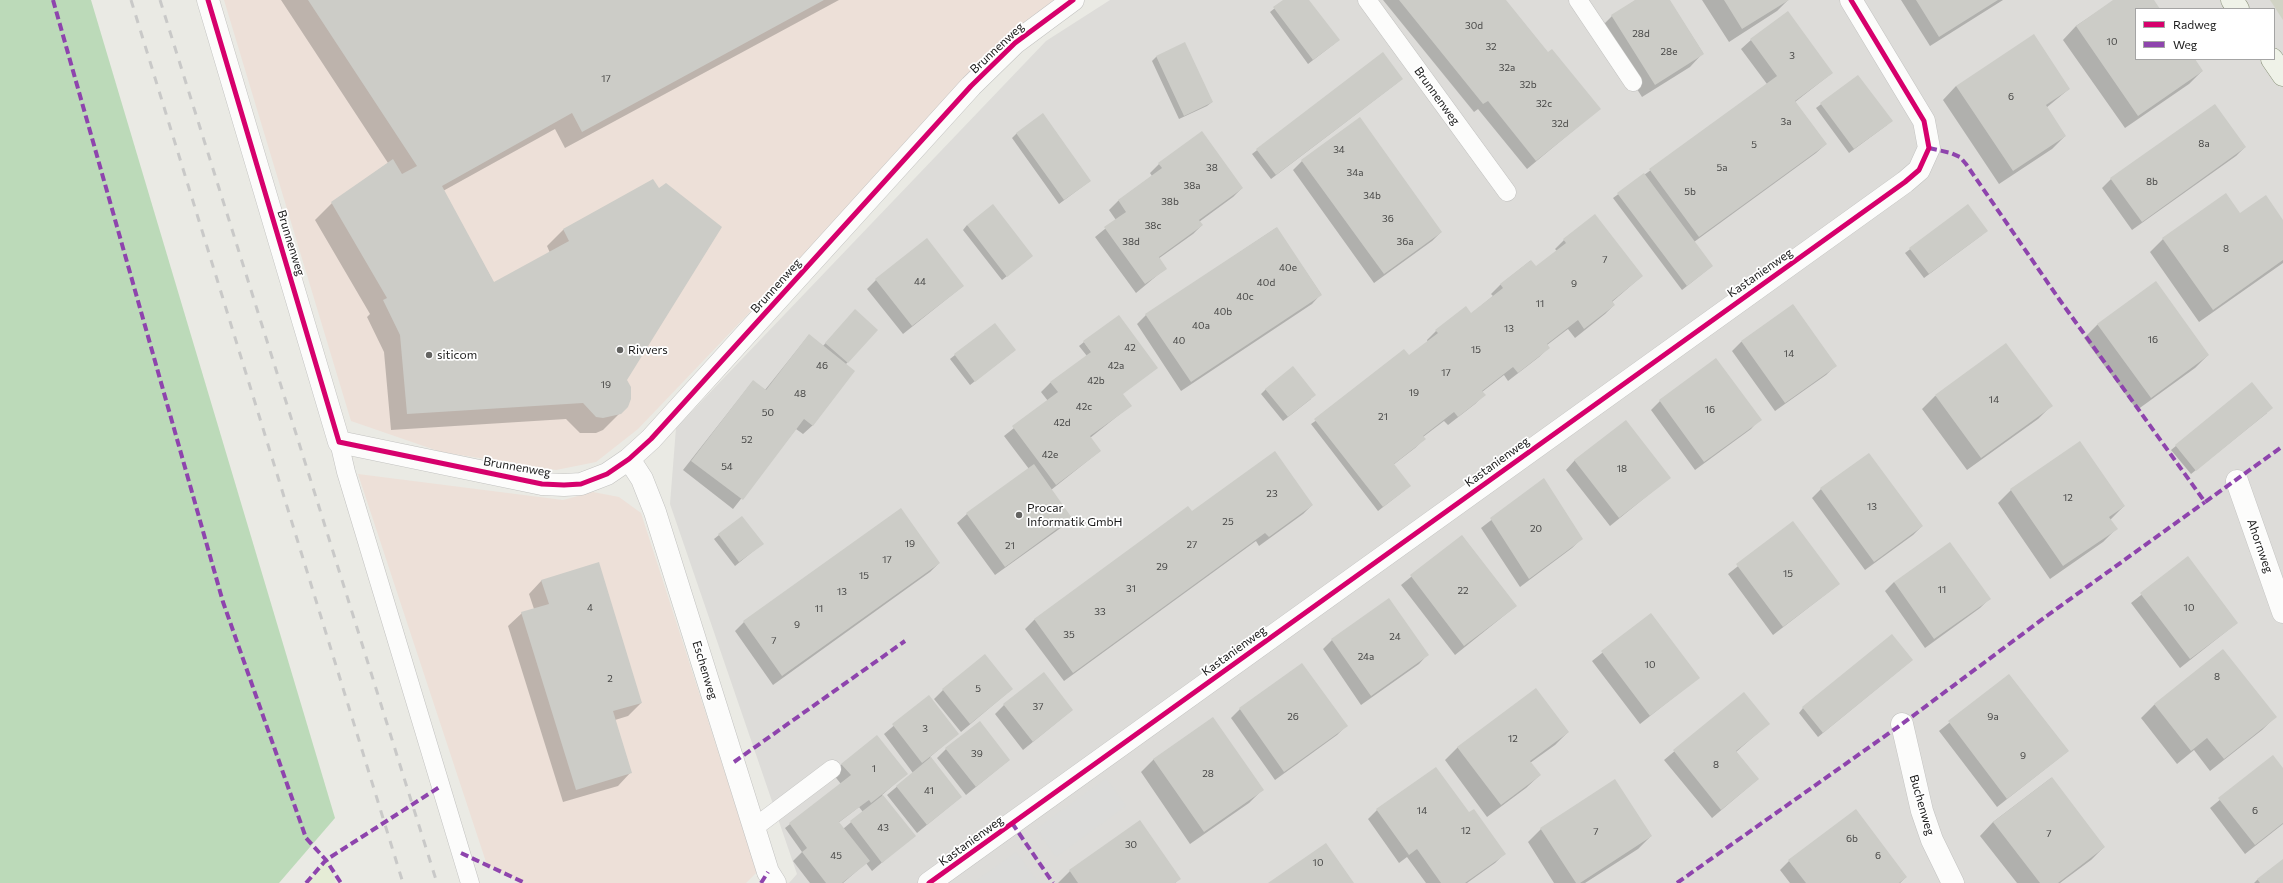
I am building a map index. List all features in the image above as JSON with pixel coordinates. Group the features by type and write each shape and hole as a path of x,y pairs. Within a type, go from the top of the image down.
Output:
{"street":[{"name":"Brunnenweg","path":"208,0 339,442 542,484 581,484 607,474 629,460 656,434 971,86 1014,43 1073,0"},
{"name":"Kastanienweg","path":"930,883 1905,182 1919,170 1929,148 1924,121 1851,0"},
{"path":"2273,60 2283,75"},
{"name":"Eschenweg","path":"629,460 642,479 655,512 768,872 775,883"},
{"name":"Ahornweg","path":"2237,481 2283,612"},
{"name":"Buchenweg","path":"1902,724 1922,810 1932,840 1953,883"}],"lane":[{"name":"Brunnenweg","path":"1367,0 1507,192"},
{"path":"1578,0 1633,82"},
{"path":"339,442 346,472 470,883"},
{"path":"755,828 832,769"}],"shaded area":[{"path":"224,0 1057,0 1032,17 638,429 596,462 556,470 441,452 351,421"},
{"path":"1110,0 2283,0 2283,883 789,883 797,874 670,504 676,428 1046,41"},
{"path":"2270,0 2283,0 2283,20"},
{"path":"358,474 563,500 593,492 619,497 641,513 757,872 746,883 521,883 487,865"},
{"path":"1106,778 1126,806 1056,857 1036,829"},
{"path":"1016,852 1039,883 973,883"}],"green space":[{"path":"0,0 91,0 335,818 279,883 0,883"},
{"path":"328,858 336,883 307,883 326,860"}],"building":[{"path":"308,0 824,0 582,132 572,113 442,186 494,282 569,241 563,229 653,179 659,188 666,183 722,227 627,380 631,387 631,399 628,407 621,414 603,418 596,417 583,403 407,414 400,335 383,300 387,298 331,202 393,159 402,174 417,166"},
{"path":"1283,0 1309,0 1340,40 1313,60 1273,7"},
{"path":"1399,0 1506,0 1548,52 1552,49 1601,109 1536,161 1488,101 1483,104"},
{"path":"1635,0 1670,0 1704,54 1655,85 1611,15"},
{"path":"1724,0 1789,0 1742,29"},
{"path":"1916,0 1998,0 1939,37"},
{"path":"2113,0 2154,0 2159,8 2135,8 2135,60 2196,60 2203,71 2138,116 2076,26"},
{"path":"1788,11 1833,73 1795,101 1827,144 1699,237 1649,169 1777,76 1750,39"},
{"path":"2034,34 2070,89 2046,105 2066,136 2013,171 1956,86"},
{"path":"1185,42 1213,102 1184,116 1156,56"},
{"path":"1383,52 1403,79 1276,175 1256,149"},
{"path":"1858,75 1893,121 1854,149 1820,103"},
{"path":"2215,104 2246,147 2142,222 2110,178"},
{"path":"1043,113 1091,181 1064,200 1016,133"},
{"path":"1360,117 1442,232 1384,274 1301,160"},
{"path":"1202,131 1243,188 1199,220 1203,225 1159,257 1167,269 1145,284 1104,227 1126,212 1118,200 1162,168 1158,163"},
{"path":"1644,173 1713,266 1687,286 1617,193"},
{"path":"2226,193 2240,213 2266,195 2283,220 2283,260 2213,310 2162,238"},
{"path":"993,204 1033,256 1007,277 967,225"},
{"path":"1968,204 1988,231 1929,274 1909,248"},
{"path":"1595,214 1643,276 1612,301 1615,305 1584,329 1578,320 1547,344 1550,348 1518,373 1513,367 1482,391 1486,395 1458,417 1454,412 1423,436 1426,439 1394,464 1411,486 1383,507 1314,419 1404,349 1409,355 1438,333 1435,330 1466,306 1471,313 1503,288 1500,284 1531,260 1536,266 1566,243 1563,239"},
{"path":"1277,227 1322,295 1191,382 1145,314"},
{"path":"927,238 964,286 912,326 875,279"},
{"path":"2156,281 2209,355 2151,398 2097,324"},
{"path":"1793,304 1837,366 1785,403 1741,341"},
{"path":"855,309 878,330 848,363 825,343"},
{"path":"1119,315 1158,368 1123,394 1132,406 1090,436 1101,451 1056,485 1012,426 1058,392 1050,382 1091,352 1083,341"},
{"path":"995,323 1016,350 975,382 954,354"},
{"path":"809,334 855,371 813,426 804,419 743,500 691,461 753,380 766,390"},
{"path":"2006,343 2053,406 1981,458 1935,395"},
{"path":"1716,358 1762,420 1704,462 1659,400"},
{"path":"1293,366 1316,395 1288,417 1265,389"},
{"path":"2252,382 2273,408 2196,471 2175,445"},
{"path":"1626,420 1671,478 1619,518 1574,460"},
{"path":"2080,441 2125,506 2109,517 2118,529 2063,566 2010,489"},
{"path":"1275,451 1313,505 1269,537 1265,533 1073,673 1034,619 1188,506 1192,511"},
{"path":"1869,453 1923,526 1874,562 1820,488"},
{"name":"Procar Informatik GmbH","path":"1034,464 1072,518 1005,567 966,513"},
{"path":"1544,478 1583,539 1529,579 1490,518"},
{"path":"901,508 940,563 782,676 743,621"},
{"path":"742,516 764,544 739,562 718,534"},
{"path":"1793,521 1840,584 1783,627 1736,564"},
{"path":"1462,535 1517,606 1464,646 1410,575"},
{"path":"1950,542 1991,599 1934,639 1894,582"},
{"path":"2188,556 2238,623 2190,659 2140,593"},
{"path":"599,562 642,703 613,711 632,773 576,790 521,612 549,604 541,580"},
{"path":"1389,598 1429,655 1371,696 1331,639"},
{"path":"1651,613 1700,678 1650,716 1601,651"},
{"path":"1892,634 1913,660 1823,733 1802,707"},
{"path":"2223,649 2277,717 2224,759 2207,738 2191,751 2154,704"},
{"path":"985,654 1013,689 970,724 942,689"},
{"path":"1302,663 1348,726 1284,772 1239,708"},
{"path":"1044,672 1073,710 1033,742 1003,704"},
{"path":"2009,674 2069,751 2007,799 1948,721"},
{"path":"1536,688 1569,732 1530,761 1541,775 1501,805 1457,747"},
{"path":"1744,692 1770,724 1736,751 1759,779 1721,810 1673,750"},
{"path":"929,695 959,734 922,763 892,724"},
{"path":"1213,717 1264,790 1204,832 1153,759"},
{"path":"980,721 1010,760 976,787 945,748"},
{"path":"877,735 908,774 871,803 869,800 839,822 870,861 842,883 826,883 802,852 807,848 789,823 851,775 841,764"},
{"path":"2273,755 2283,768 2283,823 2255,845 2218,798"},
{"path":"931,757 962,797 927,825 896,786"},
{"path":"1436,767 1469,812 1474,809 1506,854 1465,883 1441,883 1417,849 1409,855 1376,809"},
{"path":"2052,777 2105,847 2058,883 2040,883 1993,822"},
{"path":"1615,779 1652,836 1580,883 1576,883 1540,828"},
{"path":"883,795 916,836 882,863 850,821"},
{"path":"1856,809 1907,877 1899,883 1806,883 1788,860"},
{"path":"1140,820 1181,879 1175,883 1078,883 1069,870"},
{"path":"1326,843 1354,883 1268,883"},
{"path":"2283,859 2283,883 2260,883 2257,879"}],"railway":[{"path":"131,0 403,883"},
{"path":"160,0 437,883"}],"marked path":[{"path":"53,0 223,602 306,838 326,860 341,883"},
{"path":"1929,148 1951,153 1960,157 1966,164 2059,299 2205,502 2283,446"},
{"path":"1677,883 1902,724 2048,615 2205,502"},
{"path":"734,762 905,641"},
{"path":"306,883 326,860 441,786"},
{"path":"1012,823 1053,883"},
{"path":"461,853 525,883"},
{"path":"761,883 768,872"}],"cycle path":[{"path":"208,0 339,442 542,484 564,485 581,484 607,474 629,459 651,439 971,86 1015,43 1073,0"},
{"path":"929,883 1905,182 1919,170 1929,148 1924,121 1851,0"}],"place":[{"name":"Rivvers","path":"620,350"},
{"name":"siticom","path":"429,355"},
{"name":"Procar Informatik GmbH","path":"1019,515"}]}
